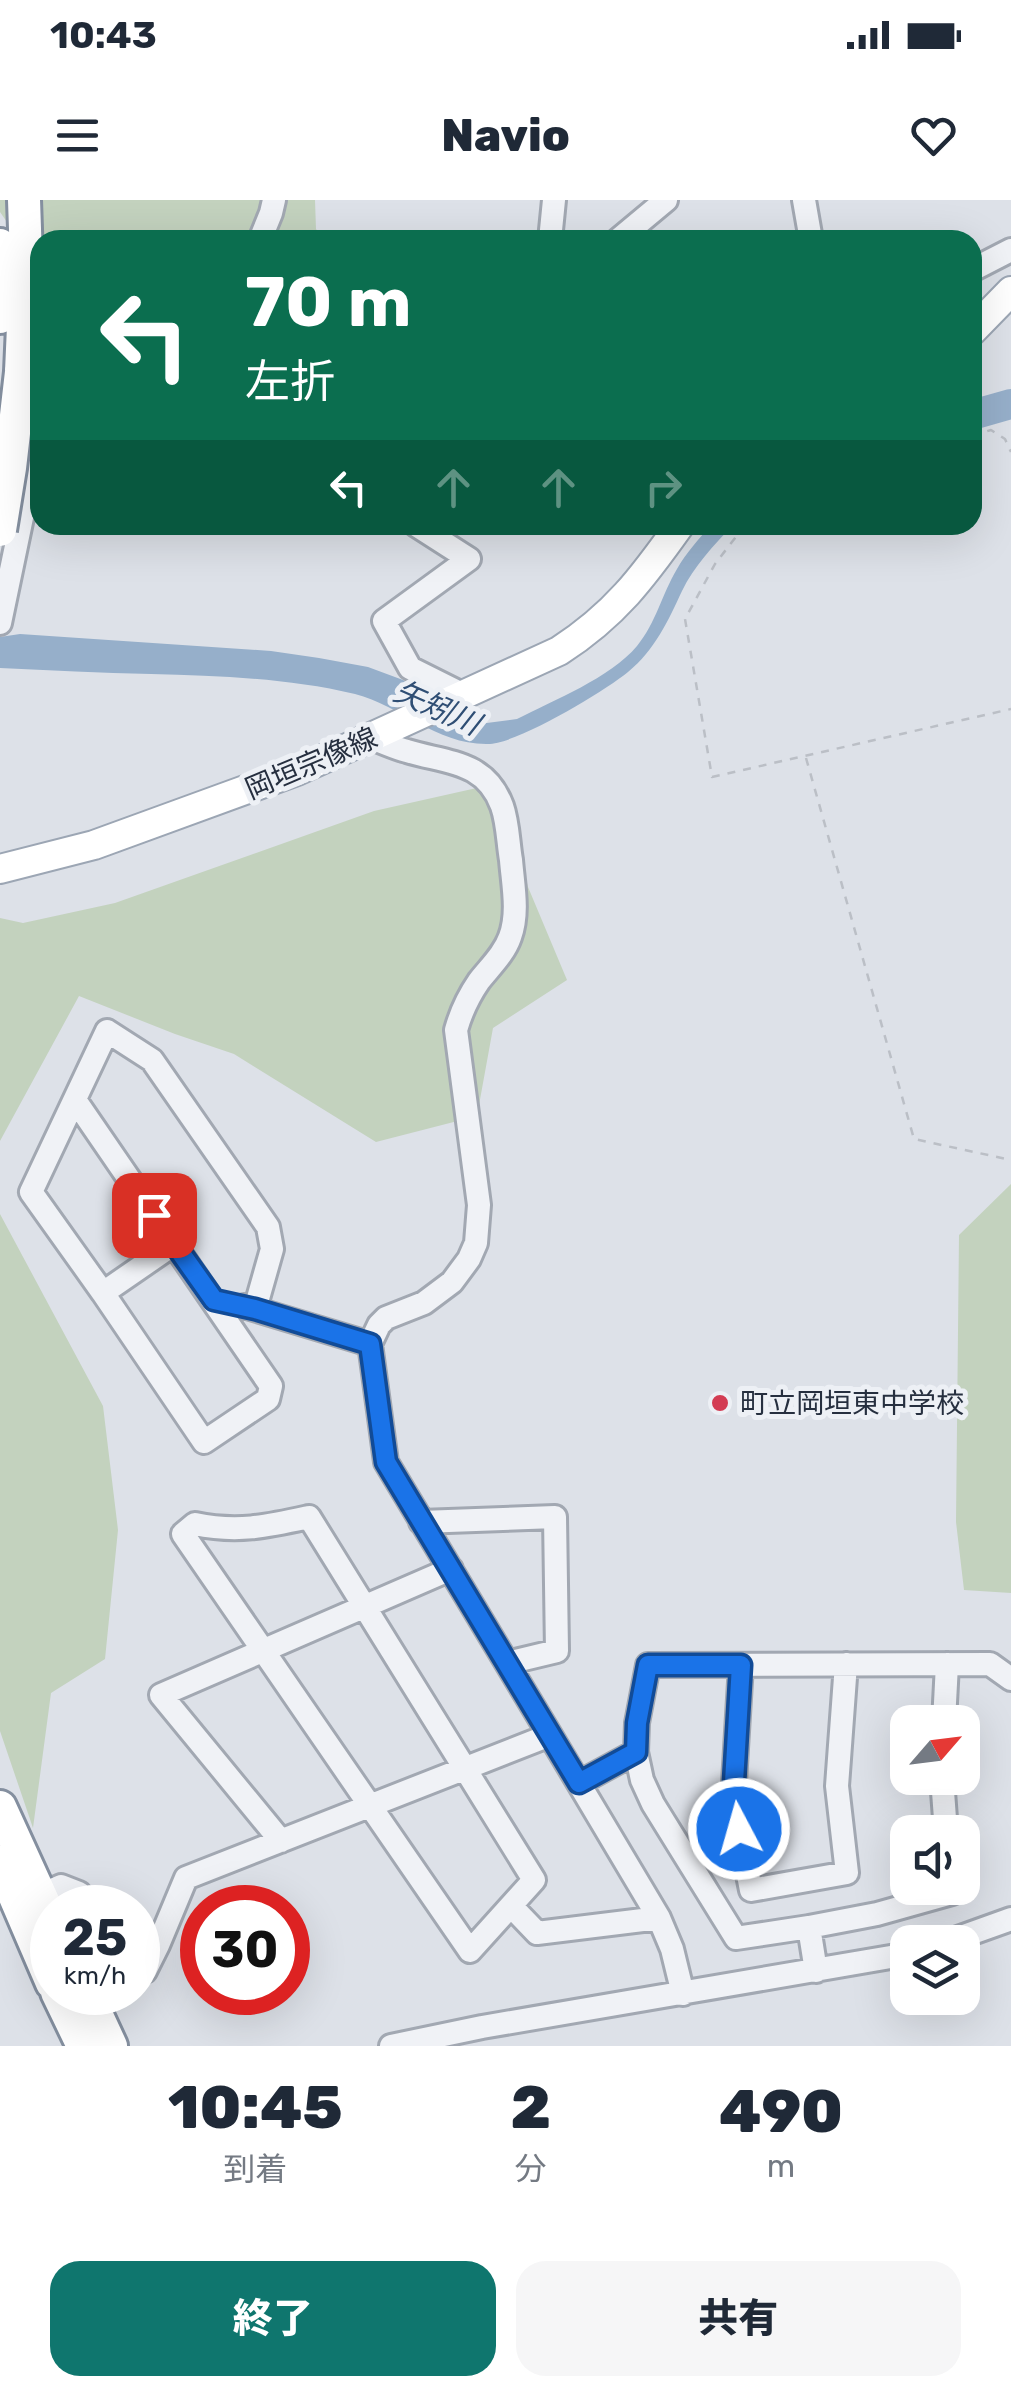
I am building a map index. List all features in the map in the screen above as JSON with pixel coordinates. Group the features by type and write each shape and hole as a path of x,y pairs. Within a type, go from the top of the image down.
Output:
{"highway":[{"path":"0,530 21,372 26,258 24,200"},
{"path":"0,246 0,318"},
{"path":"0,1808 22,1907"},
{"path":"0,1862 22,1907"},
{"path":"68,2015 83,2046"},
{"path":"97,2015 111,2046"}],"main road":[{"path":"982,321 1011,291"},
{"name":"岡垣宗像線","path":"0,869 94,846 297,772 559,650 605,618 673,535"}],"street":[{"path":"264,230 274,200"},
{"path":"551,230 554,200"},
{"path":"630,230 666,200"},
{"path":"804,200 809,230"},
{"path":"982,265 1011,250"},
{"path":"0,442 30,451"},
{"path":"0,623 30,492"},
{"path":"431,535 469,560 384,620 410,668 459,697"},
{"path":"370,738 460,763 488,783 503,808 515,911 511,936 470,995 456,1030 479,1205 476,1243 452,1282 424,1303 386,1318 370,1344 386,1462 659,1918 683,1994"},
{"path":"74,1100 271,1386 268,1398 204,1442 31,1192 74,1100 107,1031 152,1060 268,1227 272,1249 255,1309"},
{"path":"103,1293 174,1244"},
{"path":"214,1300 370,1344"},
{"path":"309,1517 364,1606 534,1880 470,1951 183,1534 196,1524 250,1530 309,1517"},
{"path":"421,1522 555,1517 557,1651 508,1663"},
{"path":"281,1841 161,1695 451,1569"},
{"path":"741,1665 733,1799 751,1890 847,1873 838,1786 846,1664"},
{"path":"945,1705 947,1664"},
{"path":"908,1905 877,1914 736,1938 642,1780 636,1752 637,1723 648,1665 990,1664 1011,1679"},
{"path":"160,1940 186,1878 550,1735"},
{"path":"579,1783 636,1752"},
{"path":"511,1906 538,1933 659,1918"},
{"path":"980,1931 1011,1920"},
{"path":"808,1927 816,1971"},
{"path":"391,2046 890,1957"}],"path":[{"path":"982,433 991,430 1005,439 1011,452"},
{"path":"737,535 715,564 684,619 712,777 1011,709"},
{"path":"805,756 914,1139 1011,1160"}],"green space":[{"path":"0,200 315,200 317,230 30,230 30,238 16,235 0,212"},
{"path":"499,783 528,887 567,980 493,1028 477,1116 376,1142 234,1054 79,996 0,1141 0,918 23,923 115,903 374,811"},
{"path":"1011,1184 1011,1593 964,1590 956,1522 959,1235"},
{"path":"0,1214 103,1406 118,1530 105,1659 51,1693 33,1828 0,1731"}],"water":[{"path":"702,535 724,535 692,573 646,654 617,681 581,703 501,742 470,743 452,738 372,700 304,684 0,668 0,637 20,634 271,651 368,667 403,680 466,720 479,724 517,719 581,687 626,658 649,628"}],"waterway":[{"name":"矢矧川","path":"982,412 1011,404"}],"place":[{"name":"町立岡垣東中学校","path":"720,1403"}],"route":[{"path":"154,1215 214,1300 370,1344 386,1462 579,1783 636,1752 648,1665 741,1665 733,1799 739,1829"}]}
